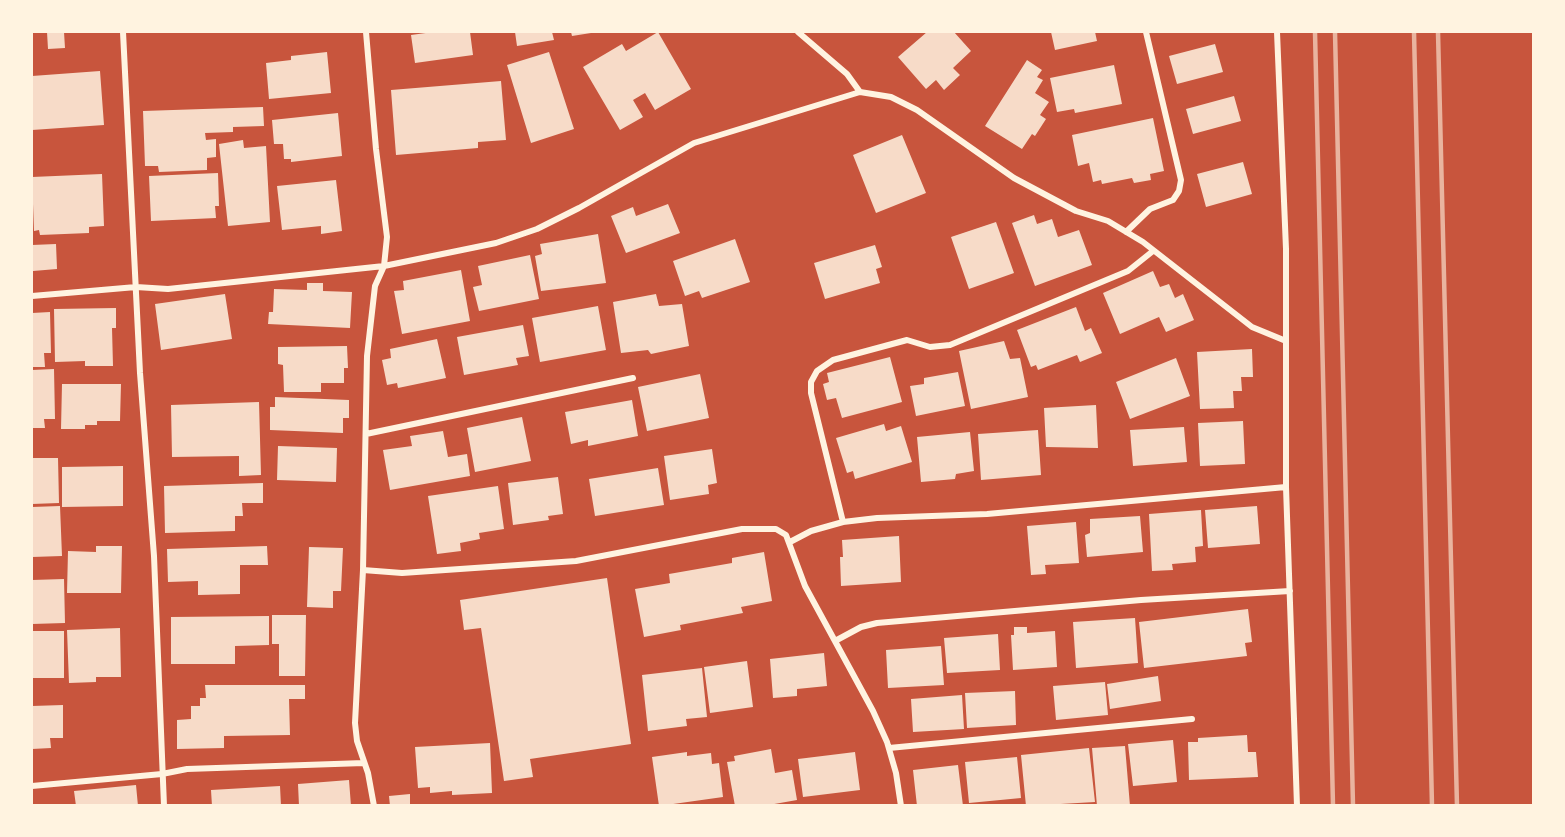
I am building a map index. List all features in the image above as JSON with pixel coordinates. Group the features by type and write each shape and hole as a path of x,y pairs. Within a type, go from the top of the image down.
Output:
{"street":[{"path":"123,32 136,287 154,556 164,806"},
{"path":"366,32 376,149 387,237 384,266 375,286 367,356 363,570 356,723 357,741 374,806"},
{"path":"798,32 847,74 860,92"},
{"path":"1126,232 1150,209 1173,201 1179,191 1181,180 1146,32"},
{"path":"1277,32 1286,249 1286,486 1297,806"},
{"path":"32,296 136,287 168,289 384,266 496,243 537,229 694,143 860,92 891,97 917,110 1014,178 1076,211 1108,221 1153,250 1252,327 1286,341"},
{"path":"843,522 811,393 811,381 817,371 833,360 907,340 930,347 950,345 1128,271 1153,250"},
{"path":"366,434 633,378"},
{"path":"790,542 811,531 843,522 877,518 987,514 1286,486"},
{"path":"363,570 402,573 576,561 742,529 776,529 786,535 790,542 805,586 873,711 889,748 901,806"},
{"path":"835,641 861,627 877,623 1141,600 1290,591"},
{"path":"889,748 1192,719"},
{"path":"32,786 162,774 187,769 364,763"}],"building":[{"path":"47,32 64,32 65,48 48,49"},
{"path":"433,32 470,32 473,55 415,63 411,35"},
{"path":"515,32 552,32 554,40 517,46"},
{"path":"571,32 591,32 591,33 572,36"},
{"path":"658,32 691,89 655,110 645,93 633,100 643,117 620,130 583,67 622,44 626,51"},
{"path":"927,32 954,32 971,51 953,68 960,75 944,90 936,80 926,89 898,57"},
{"path":"1051,32 1095,32 1097,41 1055,50"},
{"path":"1215,44 1223,72 1177,84 1169,56"},
{"path":"327,52 331,93 269,99 266,63 291,60 291,56"},
{"path":"549,52 574,129 531,143 507,65"},
{"path":"1027,60 1042,70 1037,77 1043,80 1035,93 1049,102 1040,115 1046,119 1035,136 1032,134 1022,149 985,126"},
{"path":"1114,65 1122,104 1075,113 1074,109 1057,112 1050,78"},
{"path":"100,71 104,125 32,130 32,76"},
{"path":"501,81 506,140 478,142 478,148 396,155 391,90"},
{"path":"1234,96 1241,121 1193,134 1186,109"},
{"path":"263,107 264,126 233,127 233,132 205,133 206,140 216,139 216,157 207,158 207,170 159,172 158,166 145,166 143,111"},
{"path":"338,113 342,156 291,162 291,159 284,159 283,144 274,144 272,120"},
{"path":"1153,118 1164,171 1150,174 1151,180 1134,183 1132,178 1102,184 1101,180 1093,182 1089,163 1078,166 1072,135"},
{"path":"902,135 926,193 876,213 853,155"},
{"path":"243,140 244,148 266,146 270,222 228,226 219,144"},
{"path":"1243,162 1252,194 1206,207 1197,174"},
{"path":"218,173 219,206 215,206 216,218 151,221 149,176"},
{"path":"102,174 104,226 89,227 89,233 40,235 39,230 34,231 32,177"},
{"path":"336,180 342,231 321,234 321,226 282,230 277,186"},
{"path":"668,204 680,233 626,253 611,216 633,207 636,216"},
{"path":"1034,215 1037,224 1052,219 1058,237 1079,230 1092,265 1035,286 1012,223"},
{"path":"996,222 1014,273 969,289 951,237"},
{"path":"598,234 606,283 541,291 535,256 542,254 540,244"},
{"path":"735,239 750,282 702,298 699,291 685,296 673,261"},
{"path":"56,244 57,269 33,271 32,245"},
{"path":"875,245 882,267 876,269 880,283 825,299 814,263"},
{"path":"530,255 539,299 479,311 473,287 482,285 478,266"},
{"path":"461,270 470,321 402,334 394,291 404,290 403,281"},
{"path":"1153,271 1160,287 1169,284 1175,298 1183,294 1194,320 1166,332 1159,317 1120,334 1103,293"},
{"path":"307,283 323,283 323,291 352,292 350,328 268,324 269,312 273,312 274,289 307,290"},
{"path":"225,294 232,339 161,350 155,304"},
{"path":"656,294 659,306 682,304 689,346 651,354 648,350 621,353 613,302"},
{"path":"598,306 606,350 540,362 532,318"},
{"path":"1076,307 1085,331 1091,328 1102,353 1080,362 1077,355 1038,370 1036,365 1031,367 1017,330"},
{"path":"116,308 116,328 112,328 113,366 85,366 85,361 55,362 54,309"},
{"path":"50,312 51,353 44,353 45,367 32,367 32,313"},
{"path":"523,325 529,356 516,358 518,365 464,375 457,337"},
{"path":"437,339 446,378 398,388 397,383 387,385 382,360 391,358 390,349"},
{"path":"1004,341 1010,359 1020,358 1028,397 971,409 959,351"},
{"path":"347,346 348,368 344,368 344,383 321,383 321,392 284,392 283,365 278,364 278,347"},
{"path":"1252,349 1253,377 1241,377 1242,391 1233,391 1234,408 1200,409 1197,352"},
{"path":"890,357 902,402 842,418 836,398 827,400 823,384 829,382 827,373"},
{"path":"1176,358 1190,396 1130,419 1116,382"},
{"path":"54,369 55,419 44,419 45,428 32,428 32,370"},
{"path":"958,372 965,406 916,416 910,386 924,384 924,378"},
{"path":"700,374 709,418 647,431 638,387"},
{"path":"62,384 121,384 120,421 97,421 97,425 85,425 85,429 61,429"},
{"path":"275,397 349,400 349,418 343,418 343,433 270,430 270,407 275,407"},
{"path":"632,400 638,436 588,446 588,440 571,444 565,412"},
{"path":"259,402 261,475 239,476 239,456 172,457 171,405"},
{"path":"1096,405 1098,448 1046,447 1044,408"},
{"path":"522,417 531,461 475,472 467,428"},
{"path":"1243,421 1245,464 1200,466 1198,423"},
{"path":"884,424 886,431 901,426 912,462 855,479 853,471 847,473 836,438"},
{"path":"1184,427 1187,462 1133,466 1130,430"},
{"path":"1038,430 1041,475 981,480 978,434"},
{"path":"443,431 448,457 467,454 470,476 390,490 383,450 412,446 410,436"},
{"path":"970,432 974,471 956,474 955,479 921,482 917,437"},
{"path":"278,446 337,448 336,482 277,480"},
{"path":"712,449 717,483 708,485 709,494 670,500 664,456"},
{"path":"32,458 58,458 59,503 32,504"},
{"path":"123,466 123,506 62,507 62,467"},
{"path":"658,468 664,505 595,516 589,479"},
{"path":"558,477 563,514 548,516 549,520 513,525 508,483"},
{"path":"263,483 263,503 242,503 243,516 235,516 235,531 165,533 164,486"},
{"path":"498,486 504,529 479,533 480,539 460,543 461,551 437,554 428,496"},
{"path":"60,506 62,556 32,557 32,507"},
{"path":"1257,506 1260,544 1208,548 1205,510"},
{"path":"1201,510 1203,546 1195,547 1196,562 1172,564 1173,570 1152,571 1149,514"},
{"path":"1140,516 1143,552 1087,557 1085,535 1090,533 1090,519"},
{"path":"1076,522 1079,563 1045,565 1046,574 1031,575 1027,526"},
{"path":"899,536 901,582 841,586 842,540"},
{"path":"96,546 122,546 121,593 67,593 68,551 96,552"},
{"path":"267,546 268,565 240,565 240,594 198,595 198,581 168,582 167,549"},
{"path":"309,547 343,548 341,591 333,591 333,608 307,607"},
{"path":"764,552 772,601 741,607 743,613 680,625 681,630 644,637 635,589 670,583 669,574 732,563 732,558"},
{"path":"607,578 631,744 530,759 533,777 504,781 481,628 464,630 460,600"},
{"path":"64,579 65,623 32,624 32,580"},
{"path":"1248,609 1252,642 1245,643 1247,656 1144,668 1139,622"},
{"path":"272,615 306,615 305,676 279,676 279,644 272,644"},
{"path":"269,616 269,645 235,646 235,664 171,664 171,617"},
{"path":"1135,618 1138,663 1076,668 1073,622"},
{"path":"1014,627 1027,627 1027,633 1055,631 1057,667 1013,670 1011,635 1014,635"},
{"path":"120,628 121,677 96,677 96,682 69,683 67,630"},
{"path":"32,631 64,631 64,678 32,678"},
{"path":"998,634 1000,670 947,673 944,638"},
{"path":"941,646 944,685 888,688 886,650"},
{"path":"824,653 827,686 797,689 797,696 773,698 770,659"},
{"path":"747,661 753,707 710,713 704,667"},
{"path":"702,668 707,717 686,719 687,726 648,731 642,675"},
{"path":"1158,676 1161,701 1110,709 1107,684"},
{"path":"1105,682 1108,715 1056,720 1053,686"},
{"path":"205,685 305,685 305,699 289,699 290,735 224,736 224,748 177,749 177,720 191,719 191,706 200,706 200,698 206,698"},
{"path":"1015,691 1016,725 967,728 965,693"},
{"path":"962,695 964,729 913,732 911,699"},
{"path":"63,705 63,738 50,738 51,748 32,749 32,706"},
{"path":"1247,735 1248,752 1256,752 1258,777 1189,780 1188,742 1198,742 1198,738"},
{"path":"1173,740 1177,782 1133,786 1128,744"},
{"path":"490,743 492,793 452,795 452,791 430,793 430,787 418,788 415,747"},
{"path":"1125,746 1130,806 1097,806 1092,748"},
{"path":"1089,748 1095,802 1026,806 1021,755"},
{"path":"771,749 775,773 792,770 797,800 763,806 735,806 727,762 735,761 734,756"},
{"path":"687,752 687,756 711,753 712,764 719,763 723,797 659,806 652,757"},
{"path":"855,752 860,790 803,797 798,759"},
{"path":"1017,757 1021,798 969,803 965,762"},
{"path":"958,765 963,806 917,806 913,770"},
{"path":"349,780 351,806 299,806 298,784"},
{"path":"136,785 138,806 76,806 74,791"},
{"path":"280,786 281,806 212,806 211,790"},
{"path":"410,794 410,806 390,806 389,796"}],"railway":[{"path":"1315,32 1333,806"},
{"path":"1335,32 1353,806"},
{"path":"1414,32 1432,806"},
{"path":"1438,32 1457,806"}]}
